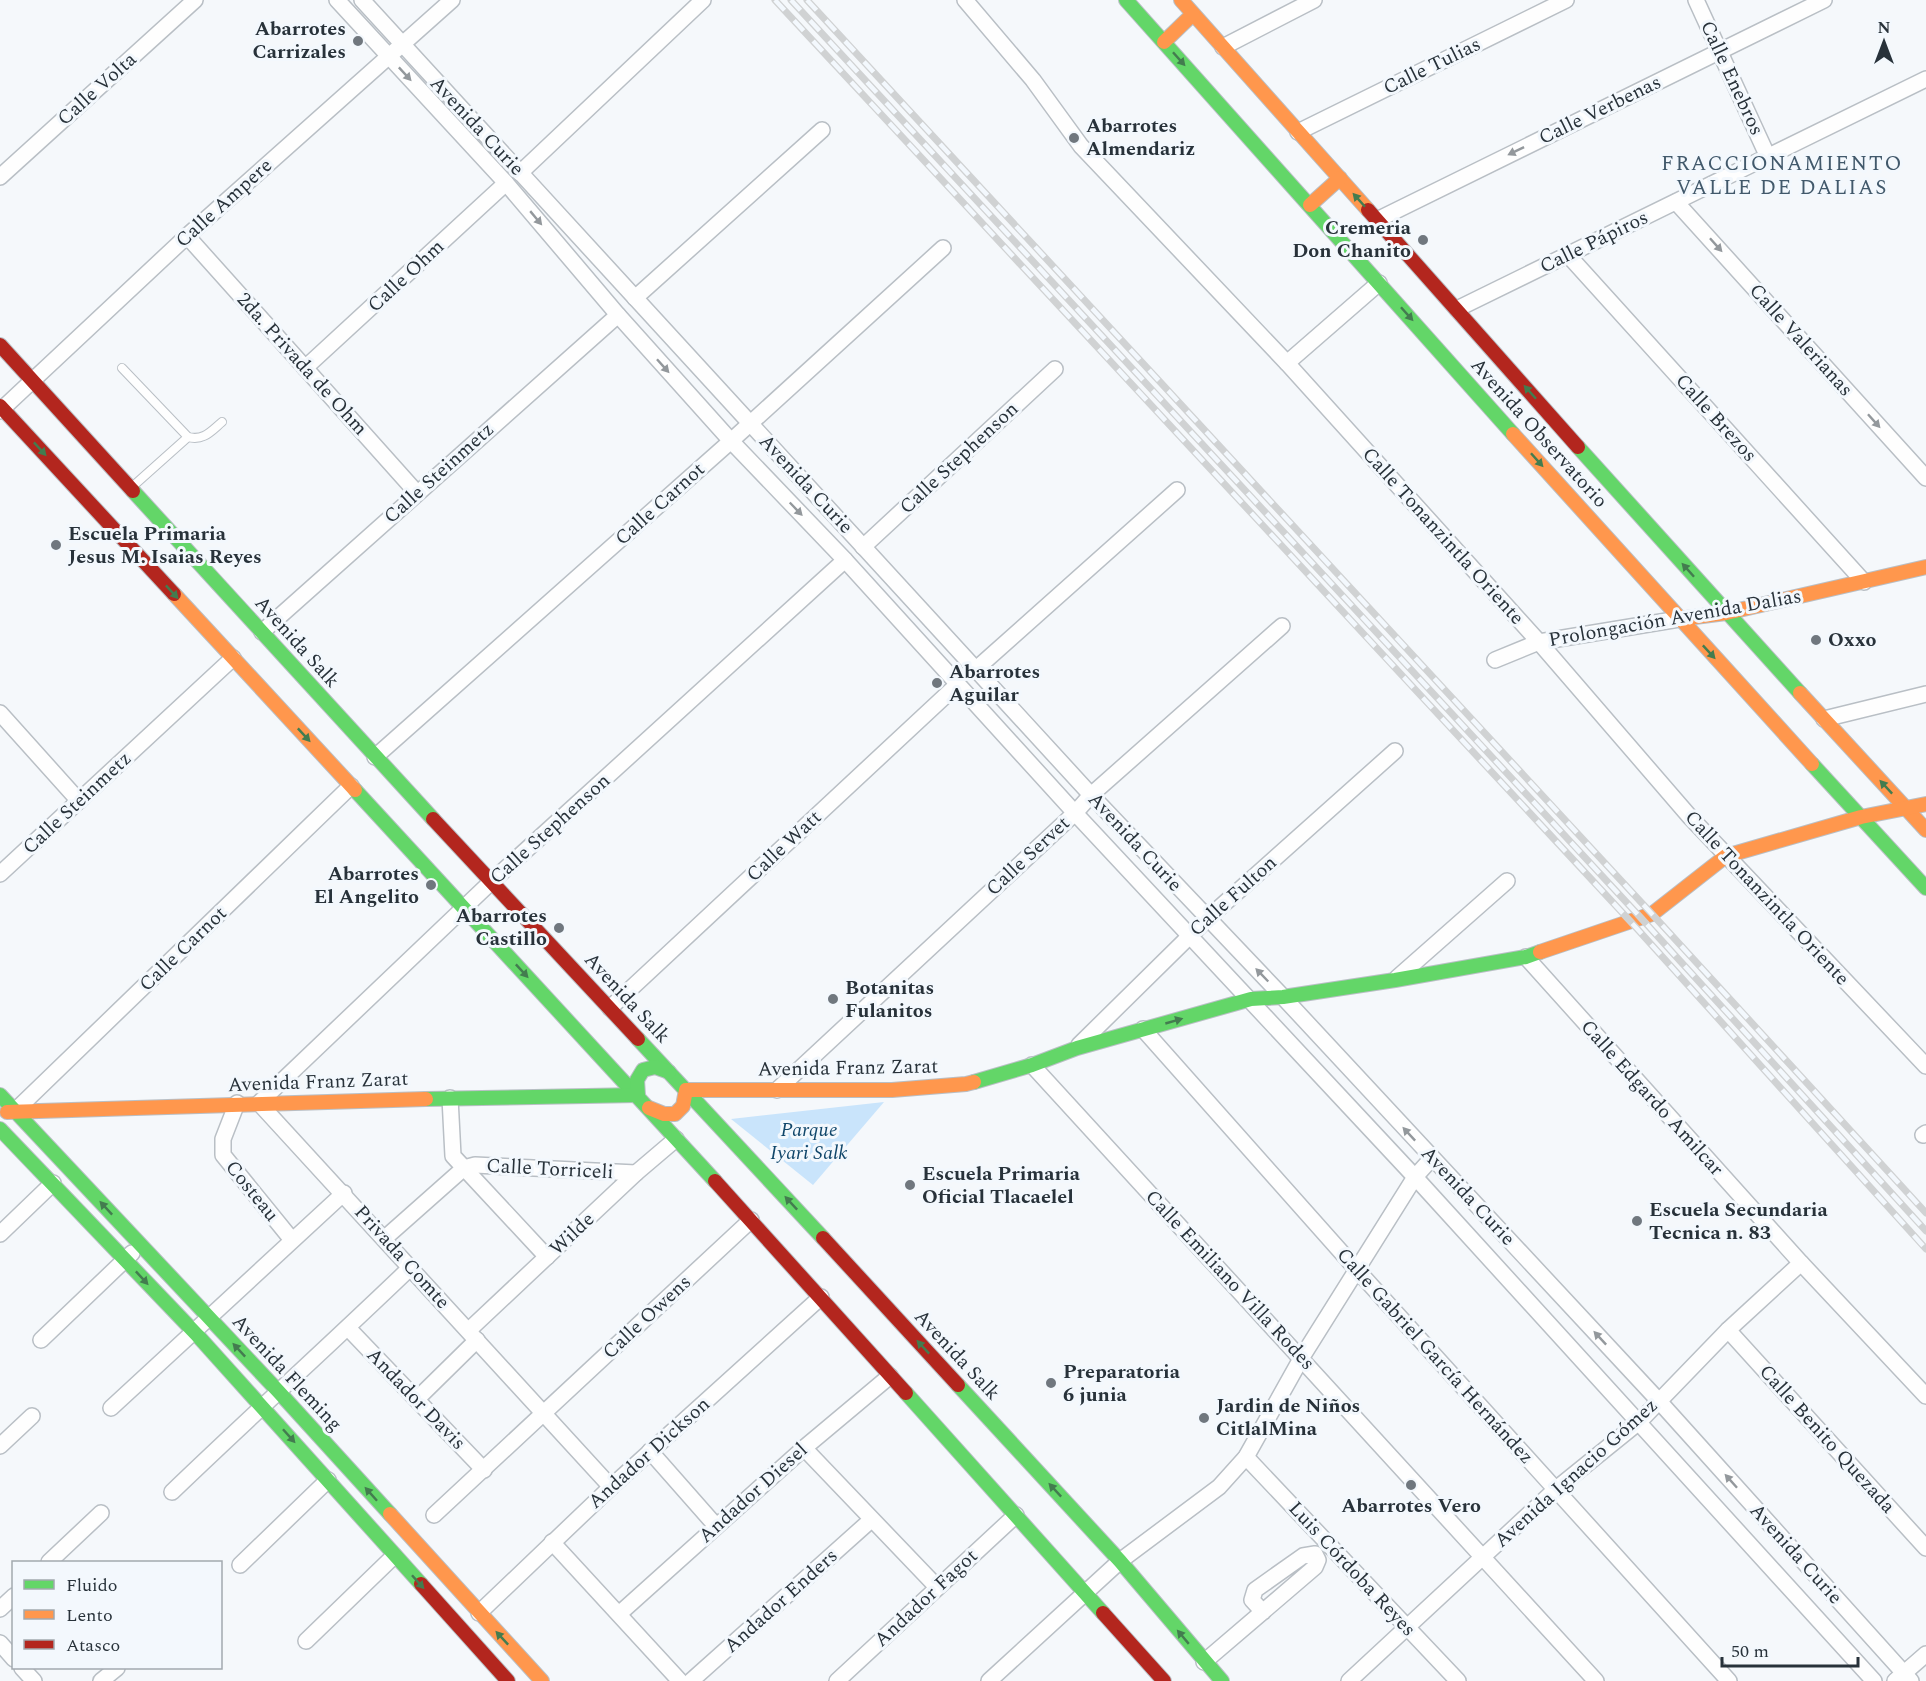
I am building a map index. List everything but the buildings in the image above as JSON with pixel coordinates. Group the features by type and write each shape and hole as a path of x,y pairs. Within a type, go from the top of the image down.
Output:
{"main road":[{"name":"Avenida Observatorio","path":"1126,0 1678,619 1926,888"},
{"name":"Avenida Observatorio","path":"1181,0 1726,613 1926,830"},
{"path":"1164,42 1193,14"},
{"path":"1310,205 1340,178"},
{"name":"Avenida Salk","path":"0,345 375,757 1120,1561 1222,1681"},
{"path":"1,408 638,1095 1164,1681"},
{"name":"Prolongación Avenida Dalias","path":"1678,619 1726,613 1926,567"},
{"path":"1726,856 1861,817 1926,804"},
{"name":"Avenida Franz Zarat","path":"686,1090 892,1090 966,1084 1032,1065 1077,1048 1251,999 1283,997 1395,980 1526,957 1652,914 1726,856"},
{"path":"638,1095 636,1084 641,1072 652,1067 669,1072"},
{"path":"649,1108 660,1115 678,1113 685,1103 686,1090"},
{"name":"Avenida Fleming","path":"0,1095 8,1112 141,1245 278,1391 542,1681"},
{"name":"Avenida Franz Zarat","path":"8,1112 259,1103 638,1095"},
{"name":"Avenida Fleming","path":"0,1129 262,1406 508,1681"}],"street":[{"name":"Calle Volta","path":"0,177 195,0"},
{"name":"Avenida Curie","path":"337,0 506,183 618,315 731,441 845,560 1075,813 1251,999 1874,1681"},
{"name":"Avenida Curie","path":"362,0 975,670 1658,1400 1903,1678"},
{"name":"Calle Ampere","path":"1,408 187,236 452,0"},
{"path":"520,172 703,0"},
{"name":"Calle Tonanzintla Oriente","path":"965,0 1033,80 1081,146 1287,363 1539,642 1726,856 1926,1066"},
{"path":"1223,47 1314,0"},
{"name":"Calle Tulias","path":"1298,132 1566,0"},
{"name":"Calle Enebros","path":"1696,0 1768,156"},
{"name":"Calle Verbenas","path":"1377,220 1824,0"},
{"name":"Calle Pápiros","path":"1457,309 1926,79"},
{"path":"635,298 822,130"},
{"name":"Calle Ohm","path":"305,368 506,183"},
{"name":"Calle Valerianas","path":"1676,202 1926,478"},
{"name":"2da. Privada de Ohm","path":"187,236 417,493"},
{"name":"Calle Carnot","path":"375,757 731,441 943,248"},
{"name":"Calle Brezos","path":"1568,255 1864,582"},
{"path":"1287,363 1379,283"},
{"name":"Calle Steinmetz","path":"262,632 618,315"},
{"name":"Calle Stephenson","path":"863,547 1054,369"},
{"path":"975,670 1177,490"},
{"name":"Calle Stephenson","path":"259,1103 491,882 845,560"},
{"name":"Prolongación Avenida Dalias","path":"1495,660 1539,642 1678,619"},
{"name":"Calle Servet","path":"777,1090 1075,813 1091,795 1282,626"},
{"name":"Calle Steinmetz","path":"0,874 233,658"},
{"name":"Calle Watt","path":"610,1008 958,684"},
{"path":"1824,719 1926,694"},
{"path":"0,714 79,801"},
{"name":"Calle Fulton","path":"1077,1048 1208,918 1395,751"},
{"name":"Calle Carnot","path":"8,1112 351,786"},
{"path":"1395,980 1507,881"},
{"name":"Calle Edgardo Amilcar","path":"1526,957 1801,1263 1926,1396"},
{"name":"Calle Gabriel García Hernández","path":"1143,1029 1358,1271 1729,1681"},
{"name":"Calle Emiliano Villa Rodes","path":"1032,1065 1484,1556 1596,1681"},
{"name":"Calle Torriceli","path":"450,1098 453,1156 547,1257"},
{"name":"Privada Comte","path":"259,1103 344,1193 611,1487"},
{"name":"Costeau","path":"237,1104 224,1139 223,1155 292,1240"},
{"name":"Wilde","path":"417,1400 473,1335 547,1257 636,1173 676,1139"},
{"path":"989,1681 1120,1561 1219,1487 1246,1457 1302,1358 1415,1177 1432,1158"},
{"name":"Calle Torriceli","path":"464,1168 475,1165 636,1173"},
{"path":"385,1238 464,1168"},
{"path":"0,1234 53,1183"},
{"path":"111,1408 344,1193"},
{"name":"Calle Owens","path":"435,1515 751,1221"},
{"path":"41,1340 141,1245"},
{"name":"Avenida Ignacio Gómez","path":"1349,1681 1556,1489 1639,1422 1728,1330 1801,1263"},
{"path":"172,1492 411,1267"},
{"name":"Andador Dickson","path":"479,1613 611,1487 821,1297"},
{"name":"Andador Davis","path":"348,1328 484,1470"},
{"name":"Calle Benito Quezada","path":"1728,1330 1926,1548"},
{"name":"Andador Diesel","path":"619,1614 804,1448 890,1376"},
{"path":"0,1446 33,1416"},
{"path":"804,1448 937,1587"},
{"path":"650,1451 717,1526"},
{"name":"Luis Córdoba Reyes","path":"1246,1457 1458,1681"},
{"path":"240,1564 328,1480"},
{"path":"51,1561 101,1513"},
{"name":"Andador Fagot","path":"844,1679 937,1587 1016,1515"},
{"name":"Andador Enders","path":"691,1681 872,1520"},
{"path":"552,1542 680,1681"},
{"path":"306,1641 394,1556"},
{"path":"0,1609 12,1598"},
{"path":"1204,1662 1263,1612"},
{"path":"0,1644 12,1657"},
{"path":"1903,1678 1926,1654"},
{"path":"23,1669 34,1681"},
{"path":"101,1681 116,1669"}],"lane":[{"path":"122,368 188,437 197,439 204,437 222,422"},
{"path":"130,488 188,437"}],"green space":[{"name":"Parque Iyari Salk","path":"884,1102 813,1185 731,1119"}],"railway":[{"path":"775,0 1631,922 1926,1249"},
{"path":"791,0 1641,918 1926,1231"},
{"path":"807,0 1926,1213"}],"traffic: fast":[{"path":"1126,0 1513,434"},
{"path":"1578,447 1800,693"},
{"path":"133,491 433,819"},
{"path":"1812,764 1926,888"},
{"path":"355,790 715,1181"},
{"path":"974,1082 1032,1065 1077,1048 1251,999 1283,997 1395,980 1526,957 1540,952"},
{"path":"638,1039 823,1238"},
{"path":"426,1099 638,1095 637,1080 643,1070 655,1067 669,1072"},
{"path":"0,1095 278,1391 390,1514"},
{"path":"0,1129 198,1336 421,1584"},
{"path":"958,1385 1120,1561 1222,1681"},
{"path":"906,1393 1103,1613"}],"traffic: slow":[{"path":"1181,0 1368,210"},
{"path":"1164,42 1193,14"},
{"path":"1310,205 1340,178"},
{"path":"1513,434 1812,764"},
{"path":"1679,619 1726,613 1926,567"},
{"path":"174,594 355,790"},
{"path":"1800,693 1926,830"},
{"path":"1540,952 1652,914 1726,856 1861,817 1926,804"},
{"path":"649,1108 664,1114 675,1114 683,1106 686,1090 892,1090 974,1082"},
{"path":"7,1112 426,1099"},
{"path":"390,1514 542,1681"}],"traffic: jam":[{"path":"1368,210 1578,447"},
{"path":"0,345 133,491"},
{"path":"0,406 174,594"},
{"path":"433,819 638,1039"},
{"path":"715,1181 906,1393"},
{"path":"823,1238 958,1385"},
{"path":"421,1584 508,1681"},
{"path":"1103,1613 1164,1681"}],"place":[{"name":"Abarrotes Carrizales","path":"358,41"},
{"name":"Abarrotes Almendariz","path":"1074,138"},
{"name":"Cremeria Don Chanito","path":"1423,240"},
{"name":"Escuela Primaria Jesus M. Isaias Reyes","path":"56,545"},
{"name":"Oxxo","path":"1816,640"},
{"name":"Abarrotes Aguilar","path":"937,683"},
{"name":"Abarrotes El Angelito","path":"431,885"},
{"name":"Abarrotes Castillo","path":"559,928"},
{"name":"Botanitas Fulanitos","path":"833,999"},
{"name":"Escuela Primaria Oficial Tlacaelel","path":"910,1185"},
{"name":"Escuela Secundaria Tecnica n. 83","path":"1637,1221"},
{"name":"Preparatoria 6 junia","path":"1051,1383"},
{"name":"Jardin de Niños CitlalMina","path":"1204,1418"},
{"name":"Abarrotes Vero","path":"1411,1485"}],"district":[{"name":"FRACCIONAMIENTO VALLE DE DALIAS","path":"1782,176"}]}
